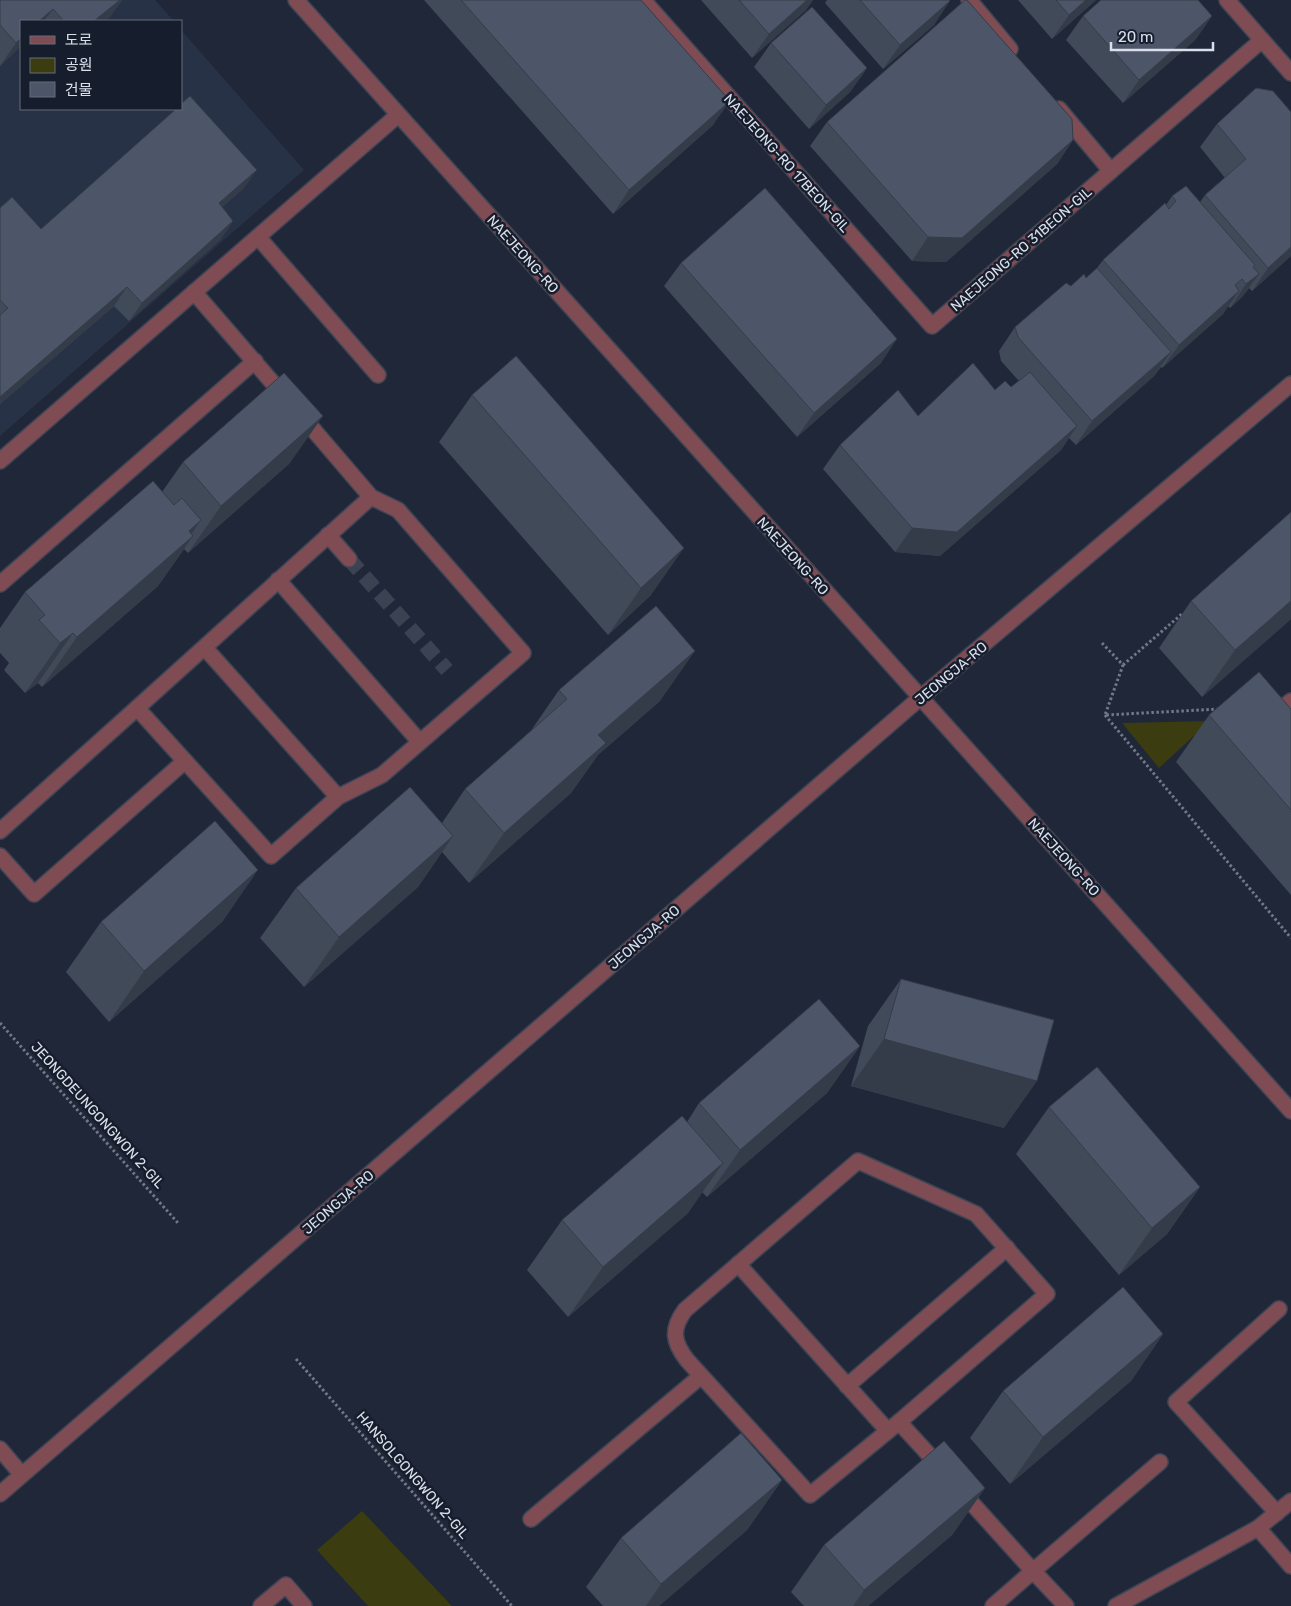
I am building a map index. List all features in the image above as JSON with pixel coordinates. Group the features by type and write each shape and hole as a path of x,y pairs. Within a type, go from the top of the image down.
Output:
{"street":[{"name":"NAEJEONG-RO","path":"296,0 1291,1111"},
{"name":"NAEJEONG-RO 17BEON-GIL","path":"643,0 932,326"},
{"path":"969,0 1018,60"},
{"path":"1227,0 1291,73"},
{"name":"NAEJEONG-RO 31BEON-GIL","path":"932,326 1262,40"},
{"path":"1049,97 1111,171"},
{"path":"0,461 398,115"},
{"path":"258,236 378,375"},
{"path":"138,708 271,856 338,797 382,775 523,652 398,510 371,497 194,292"},
{"path":"0,584 255,361"},
{"name":"JEONGJA-RO","path":"0,1494 920,698 1291,384"},
{"path":"0,831 371,497"},
{"path":"328,535 349,559"},
{"path":"278,580 419,741"},
{"path":"205,648 338,797"},
{"path":"1291,701 1285,706 1291,712"},
{"path":"0,856 34,894 185,761"},
{"path":"858,1161 976,1214 1007,1248 1047,1294 894,1427 810,1495 700,1376 677,1347 675,1333 678,1319 685,1310 858,1161"},
{"path":"847,1386 1007,1248"},
{"path":"738,1264 847,1386 894,1427 1066,1606"},
{"path":"1277,1513 1176,1402 1279,1309"},
{"path":"531,1519 700,1376"},
{"path":"0,1449 22,1475"},
{"path":"993,1606 1160,1462"},
{"path":"1116,1606 1258,1528 1291,1501"},
{"path":"1258,1528 1291,1566"},
{"path":"261,1606 286,1585 304,1606"}],"path":[{"path":"1105,714 1123,665 1189,609"},
{"path":"1102,643 1123,665"},
{"path":"1105,714 1228,709"},
{"path":"1105,714 1291,938"},
{"name":"JEONGDEUNGONGWON 2-GIL","path":"0,1023 178,1223"},
{"name":"HANSOLGONGWON 2-GIL","path":"296,1359 512,1606"}],"shaded area":[{"path":"0,0 155,0 173,20 20,20 20,110 182,110 182,31 304,170 0,436"}],"green space":[{"path":"1210,721 1159,768 1122,723"},
{"path":"362,1511 452,1606 368,1606 317,1550"}],"building":[{"path":"0,0 120,0 95,20 63,20 53,9 40,20 20,20 20,39 16,43 0,25"},
{"path":"461,0 641,0 730,101 629,190"},
{"path":"739,0 807,0 769,34"},
{"path":"860,0 949,0 950,1 900,45"},
{"path":"965,0 1072,119 1073,140 962,238 928,237 827,122"},
{"path":"1056,0 1086,0 1069,15"},
{"path":"1101,0 1198,0 1212,16 1139,80 1083,16"},
{"path":"812,7 867,68 826,105 771,43"},
{"path":"1256,88 1273,91 1291,112 1291,247 1268,268 1205,195 1246,159 1217,124"},
{"path":"190,96 257,170 219,203 233,221 142,303 127,287 0,397 0,315 8,308 0,300 0,208 12,197 41,229 175,110 182,110 182,103"},
{"path":"1186,186 1255,265 1253,267 1259,274 1246,284 1242,279 1235,285 1239,291 1179,345 1103,260 1165,203 1169,209 1176,201 1172,196"},
{"path":"765,188 897,339 814,413 681,263"},
{"path":"1097,268 1171,352 1092,421 1018,337 1015,327 1066,283 1071,286 1084,274 1086,278"},
{"path":"516,356 684,548 641,588 472,395"},
{"path":"973,363 995,390 1005,381 1011,387 1030,372 1077,426 957,532 912,528 840,445 898,390 918,416"},
{"path":"284,373 323,416 221,506 183,462"},
{"path":"153,481 174,505 182,498 201,520 189,531 193,536 77,637 73,633 60,643 39,620 45,615 25,592"},
{"path":"1291,512 1291,601 1235,650 1191,601"},
{"path":"656,606 695,651 598,735 606,743 504,833 465,789 567,699 559,690"},
{"path":"1259,672 1291,709 1291,810 1209,715"},
{"path":"410,787 453,836 339,937 296,888"},
{"path":"215,821 258,870 144,971 101,922"},
{"path":"901,979 1054,1020 1037,1081 884,1039"},
{"path":"819,999 860,1046 740,1150 699,1103"},
{"path":"1097,1067 1200,1187 1152,1228 1049,1107"},
{"path":"682,1116 723,1163 603,1267 562,1220"},
{"path":"1123,1287 1163,1334 1043,1437 1003,1391"},
{"path":"741,1433 782,1480 661,1584 621,1538"},
{"path":"944,1441 985,1488 864,1590 824,1545"}],"tunnel":[{"path":"349,559 447,670"}]}
